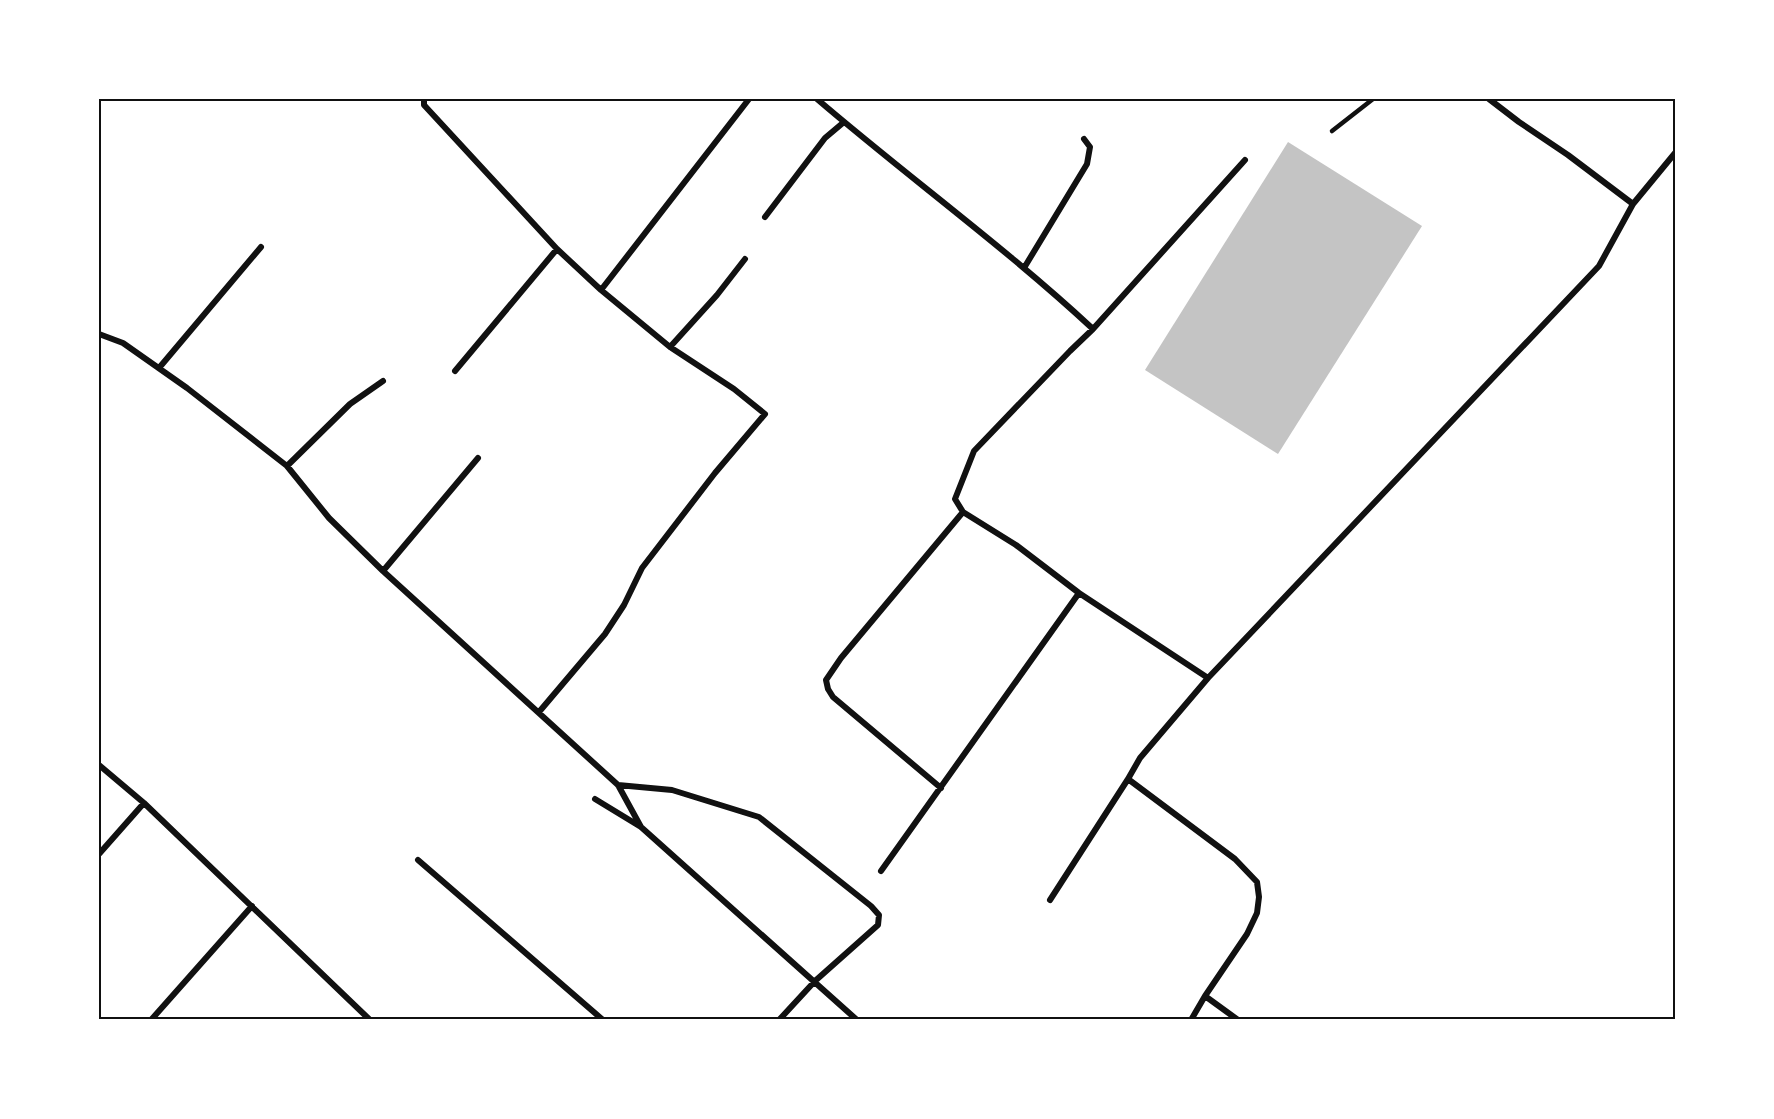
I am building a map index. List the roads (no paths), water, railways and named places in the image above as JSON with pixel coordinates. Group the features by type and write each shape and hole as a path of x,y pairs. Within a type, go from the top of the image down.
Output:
{"street":[{"path":"424,99 424,105 556,249 670,347 734,388 765,414 715,473 642,568 624,605 605,634 539,712"},
{"path":"601,290 749,99"},
{"path":"817,99 1024,268 1093,330"},
{"path":"1489,99 1569,155 1633,204"},
{"path":"765,217 825,138 844,122"},
{"path":"1024,268 1087,164 1090,147 1084,139"},
{"path":"1050,900 1140,758 1208,678 1599,266 1633,204 1675,153"},
{"path":"1208,678 1079,593 1016,545 963,512 955,499 974,451 1093,330 1245,160"},
{"path":"159,368 261,247"},
{"path":"455,371 556,249"},
{"path":"670,347 745,260"},
{"path":"99,334 123,343 159,368 287,466 329,518 383,571 618,785 641,827"},
{"path":"287,466 341,412 383,381"},
{"path":"383,571 478,458"},
{"path":"941,788 833,697 826,680 841,658 963,512"},
{"path":"881,871 1079,593"},
{"path":"99,765 144,803 369,1020"},
{"path":"1128,779 1235,859 1257,882 1259,897 1257,913 1247,934 1204,996 1191,1020"},
{"path":"618,785 672,790 759,817 871,906 879,915 878,925 815,981 779,1020"},
{"path":"595,799 641,827 857,1020"},
{"path":"99,854 144,803"},
{"path":"418,860 603,1020"},
{"path":"151,1020 252,906"},
{"path":"1204,996 1238,1020"},
{"path":"358,1020 363,1014"}],"lane":[{"path":"1332,131 1373,99"}]}
